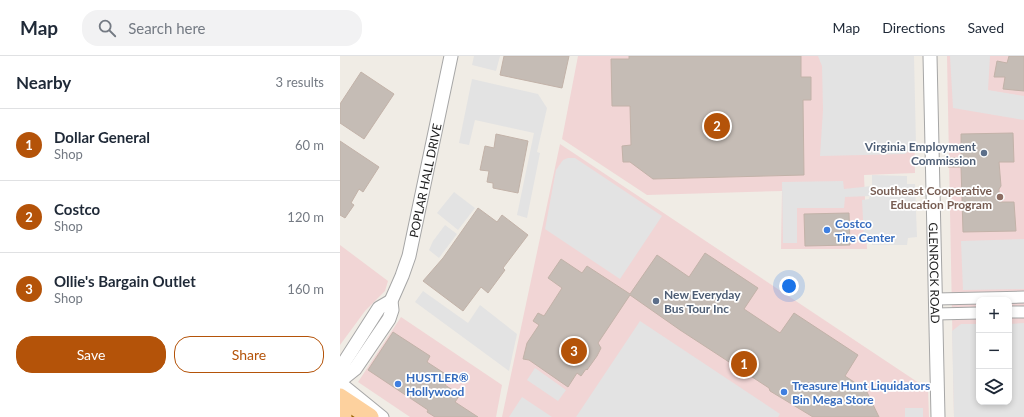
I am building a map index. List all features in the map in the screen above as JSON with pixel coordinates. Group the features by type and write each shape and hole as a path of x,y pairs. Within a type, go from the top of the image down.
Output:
{"main road":[{"path":"340,397 370,417"}],"street":[{"name":"POPLAR HALL DRIVE","path":"340,381 355,369 389,319 392,310 391,301 409,256 451,56"},
{"name":"GLENROCK ROAD","path":"930,56 938,417"},
{"path":"936,299 1024,297"},
{"name":"POPLAR HALL DRIVE","path":"340,378 345,361 379,308 391,301"},
{"path":"1012,312 1024,312"},
{"path":"936,314 976,313"},
{"path":"340,381 383,417"}],"shaded area":[{"path":"474,56 500,56 496,71 472,65"},
{"path":"578,56 913,56 915,173 864,175 867,249 781,249 782,191 647,195 562,139"},
{"path":"818,56 914,56 916,145 905,154 820,156 823,110 822,66"},
{"path":"947,56 1024,56 1024,417 954,417"},
{"path":"950,56 990,56 988,90 1024,96 1024,120 953,108"},
{"path":"472,79 538,94 547,108 537,152 540,153 527,218 517,215 534,133 475,120 469,145 459,143"},
{"path":"560,144 928,389 929,417 502,417"},
{"path":"575,158 662,216 620,279 545,229 556,170 563,160"},
{"path":"872,175 907,176 907,184 915,184 917,237 908,238 907,245 872,245 871,237 864,238 862,200 869,199 870,196 845,197 844,208 797,208 797,243 783,243 782,182 843,181 844,189 872,186"},
{"path":"454,192 475,208 458,230 437,213"},
{"path":"445,225 457,234 439,258 429,250 433,241"},
{"path":"1024,239 1024,289 963,290 961,241"},
{"path":"340,245 388,281 385,291 365,311 340,345"},
{"path":"423,291 468,323 480,305 517,334 509,371 415,302"},
{"path":"401,317 502,385 496,417 410,417 358,382"},
{"path":"640,321 780,414 778,417 576,417"},
{"path":"1024,323 1024,417 954,417 952,331 961,324 976,324 976,405 1012,405 1012,324"},
{"path":"535,368 566,390 558,401 527,380"},
{"path":"522,397 552,417 509,417"},
{"path":"905,408 923,408 923,417 905,417"}],"building":[{"path":"504,56 569,56 562,88 500,75"},
{"path":"629,56 801,56 801,77 811,77 811,100 803,100 804,175 653,179 630,162 623,162 622,146 631,145 630,106 612,106 611,59 629,59"},
{"path":"1009,56 1024,56 1024,91 1003,89 1005,77 994,77 997,61 1007,63"},
{"path":"361,72 394,94 364,139 340,123 340,104"},
{"path":"1013,133 1014,162 999,162 1001,186 999,189 999,202 1014,202 1016,231 963,232 961,167 948,167 948,158 961,158 961,134"},
{"path":"496,134 528,141 518,193 493,188 493,183 487,182 489,171 480,170 485,146 494,148"},
{"path":"340,141 379,167 363,192 359,189 351,203 354,205 345,218 340,215"},
{"path":"478,208 497,222 502,215 528,235 503,268 505,270 488,293 481,287 463,311 423,281 443,258"},
{"name":"Costco Tire Center","path":"849,213 850,245 805,246 804,214"},
{"path":"705,253 758,288 744,309 780,333 794,313 858,355 845,376 866,390 879,417 813,417 770,391 769,388 680,330 630,295 598,343 601,348 597,356 581,376 577,373 568,387 529,360 523,359 527,343 539,325 533,321 538,313 544,316 562,288 548,278 561,259 582,273 587,266 630,294 657,255 689,277"},
{"path":"393,332 430,356 427,362 450,377 445,385 460,395 455,402 478,417 435,417 427,412 428,410 368,370"}],"place":[{"name":"Costco","path":"717,126"},
{"name":"Virginia Employment Commission","path":"984,153"},
{"name":"Southeast Cooperative Education Program","path":"1000,197"},
{"name":"Costco Tire Center","path":"827,230"},
{"name":"New Everyday Bus Tour Inc","path":"656,301"},
{"name":"Ollie's Bargain Outlet","path":"574,351"},
{"name":"Dollar General","path":"744,364"},
{"name":"HUSTLER® Hollywood","path":"398,384"},
{"name":"Treasure Hunt Liquidators Bin Mega Store","path":"784,392"}]}
